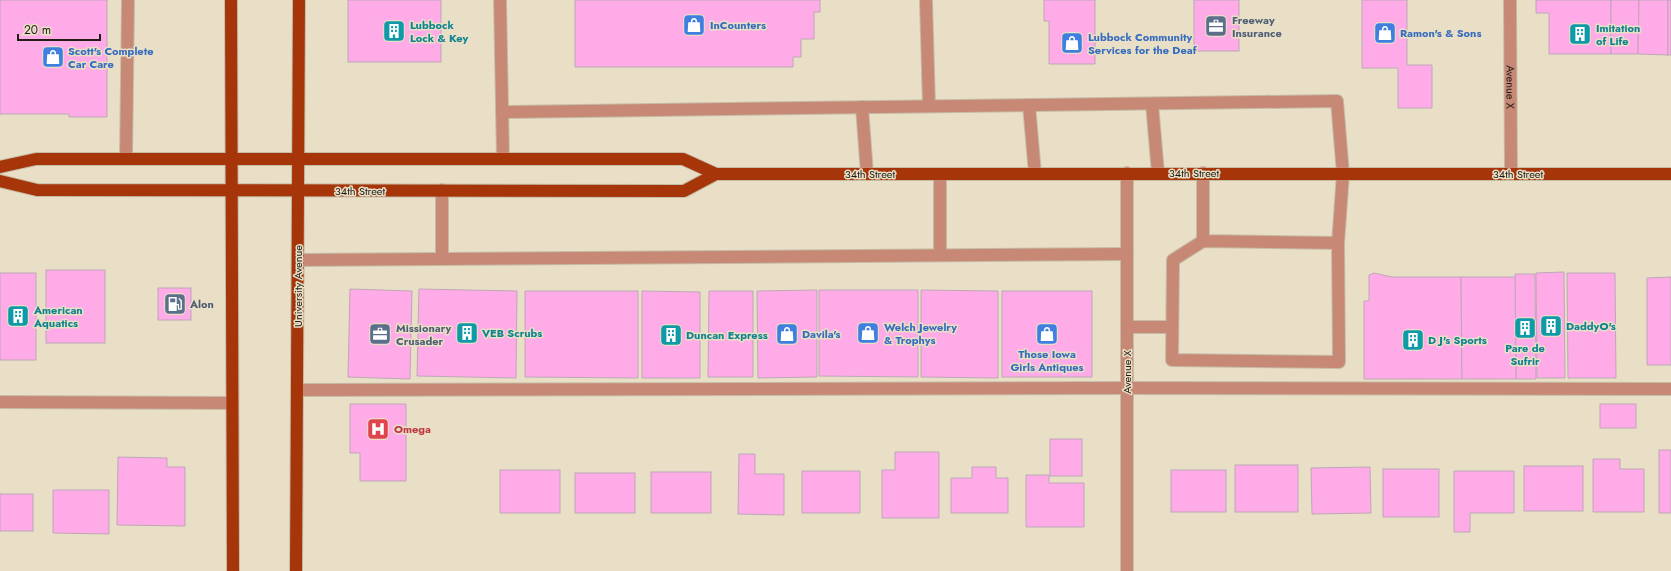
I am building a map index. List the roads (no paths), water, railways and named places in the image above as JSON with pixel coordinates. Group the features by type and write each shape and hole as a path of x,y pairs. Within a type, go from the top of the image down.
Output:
{"main road":[{"path":"231,0 233,571"},
{"name":"University Avenue","path":"296,571 299,0"},
{"name":"34th Street","path":"0,167 36,159 503,158 683,159 716,174 1671,174"},
{"name":"34th Street","path":"0,181 37,190 684,191 716,174"}],"street":[{"path":"126,159 128,0"},
{"path":"500,0 503,158"},
{"path":"926,0 929,106"},
{"name":"Avenue X","path":"1510,0 1511,174"},
{"path":"502,112 1337,102 1343,174 1338,243 1339,362 1172,360 1173,260 1203,241 1338,243"},
{"path":"1152,104 1158,173"},
{"path":"1029,105 1035,174"},
{"path":"862,107 867,174"},
{"name":"Avenue X","path":"1127,173 1127,571"},
{"path":"1203,173 1203,241"},
{"path":"940,174 940,254"},
{"path":"442,190 442,259"},
{"path":"298,260 940,254 1127,254"},
{"path":"1127,326 1172,326"},
{"path":"298,390 1127,388 1671,389"},
{"path":"0,402 232,403"}],"place":[{"name":"InCounters","path":"694,25"},
{"name":"Freeway Insurance","path":"1216,26"},
{"name":"Lubbock Lock & Key","path":"394,31"},
{"name":"Ramon's & Sons","path":"1385,33"},
{"name":"Imitation of Life","path":"1580,34"},
{"name":"Lubbock Community Services for the Deaf","path":"1072,43"},
{"name":"Scott's Complete Car Care","path":"53,57"},
{"name":"Alon","path":"175,304"},
{"name":"American Aquatics","path":"18,316"},
{"name":"DaddyO's","path":"1551,326"},
{"name":"Pare de Sufrir","path":"1525,328"},
{"name":"VEB Scrubs","path":"467,333"},
{"name":"Welch Jewelry & Trophys","path":"868,333"},
{"name":"Missionary Crusader","path":"380,334"},
{"name":"Davila's","path":"787,334"},
{"name":"Those Iowa Girls Antiques","path":"1047,334"},
{"name":"Duncan Express","path":"671,335"},
{"name":"D J's Sports","path":"1413,340"},
{"name":"Omega","path":"378,429"}]}
